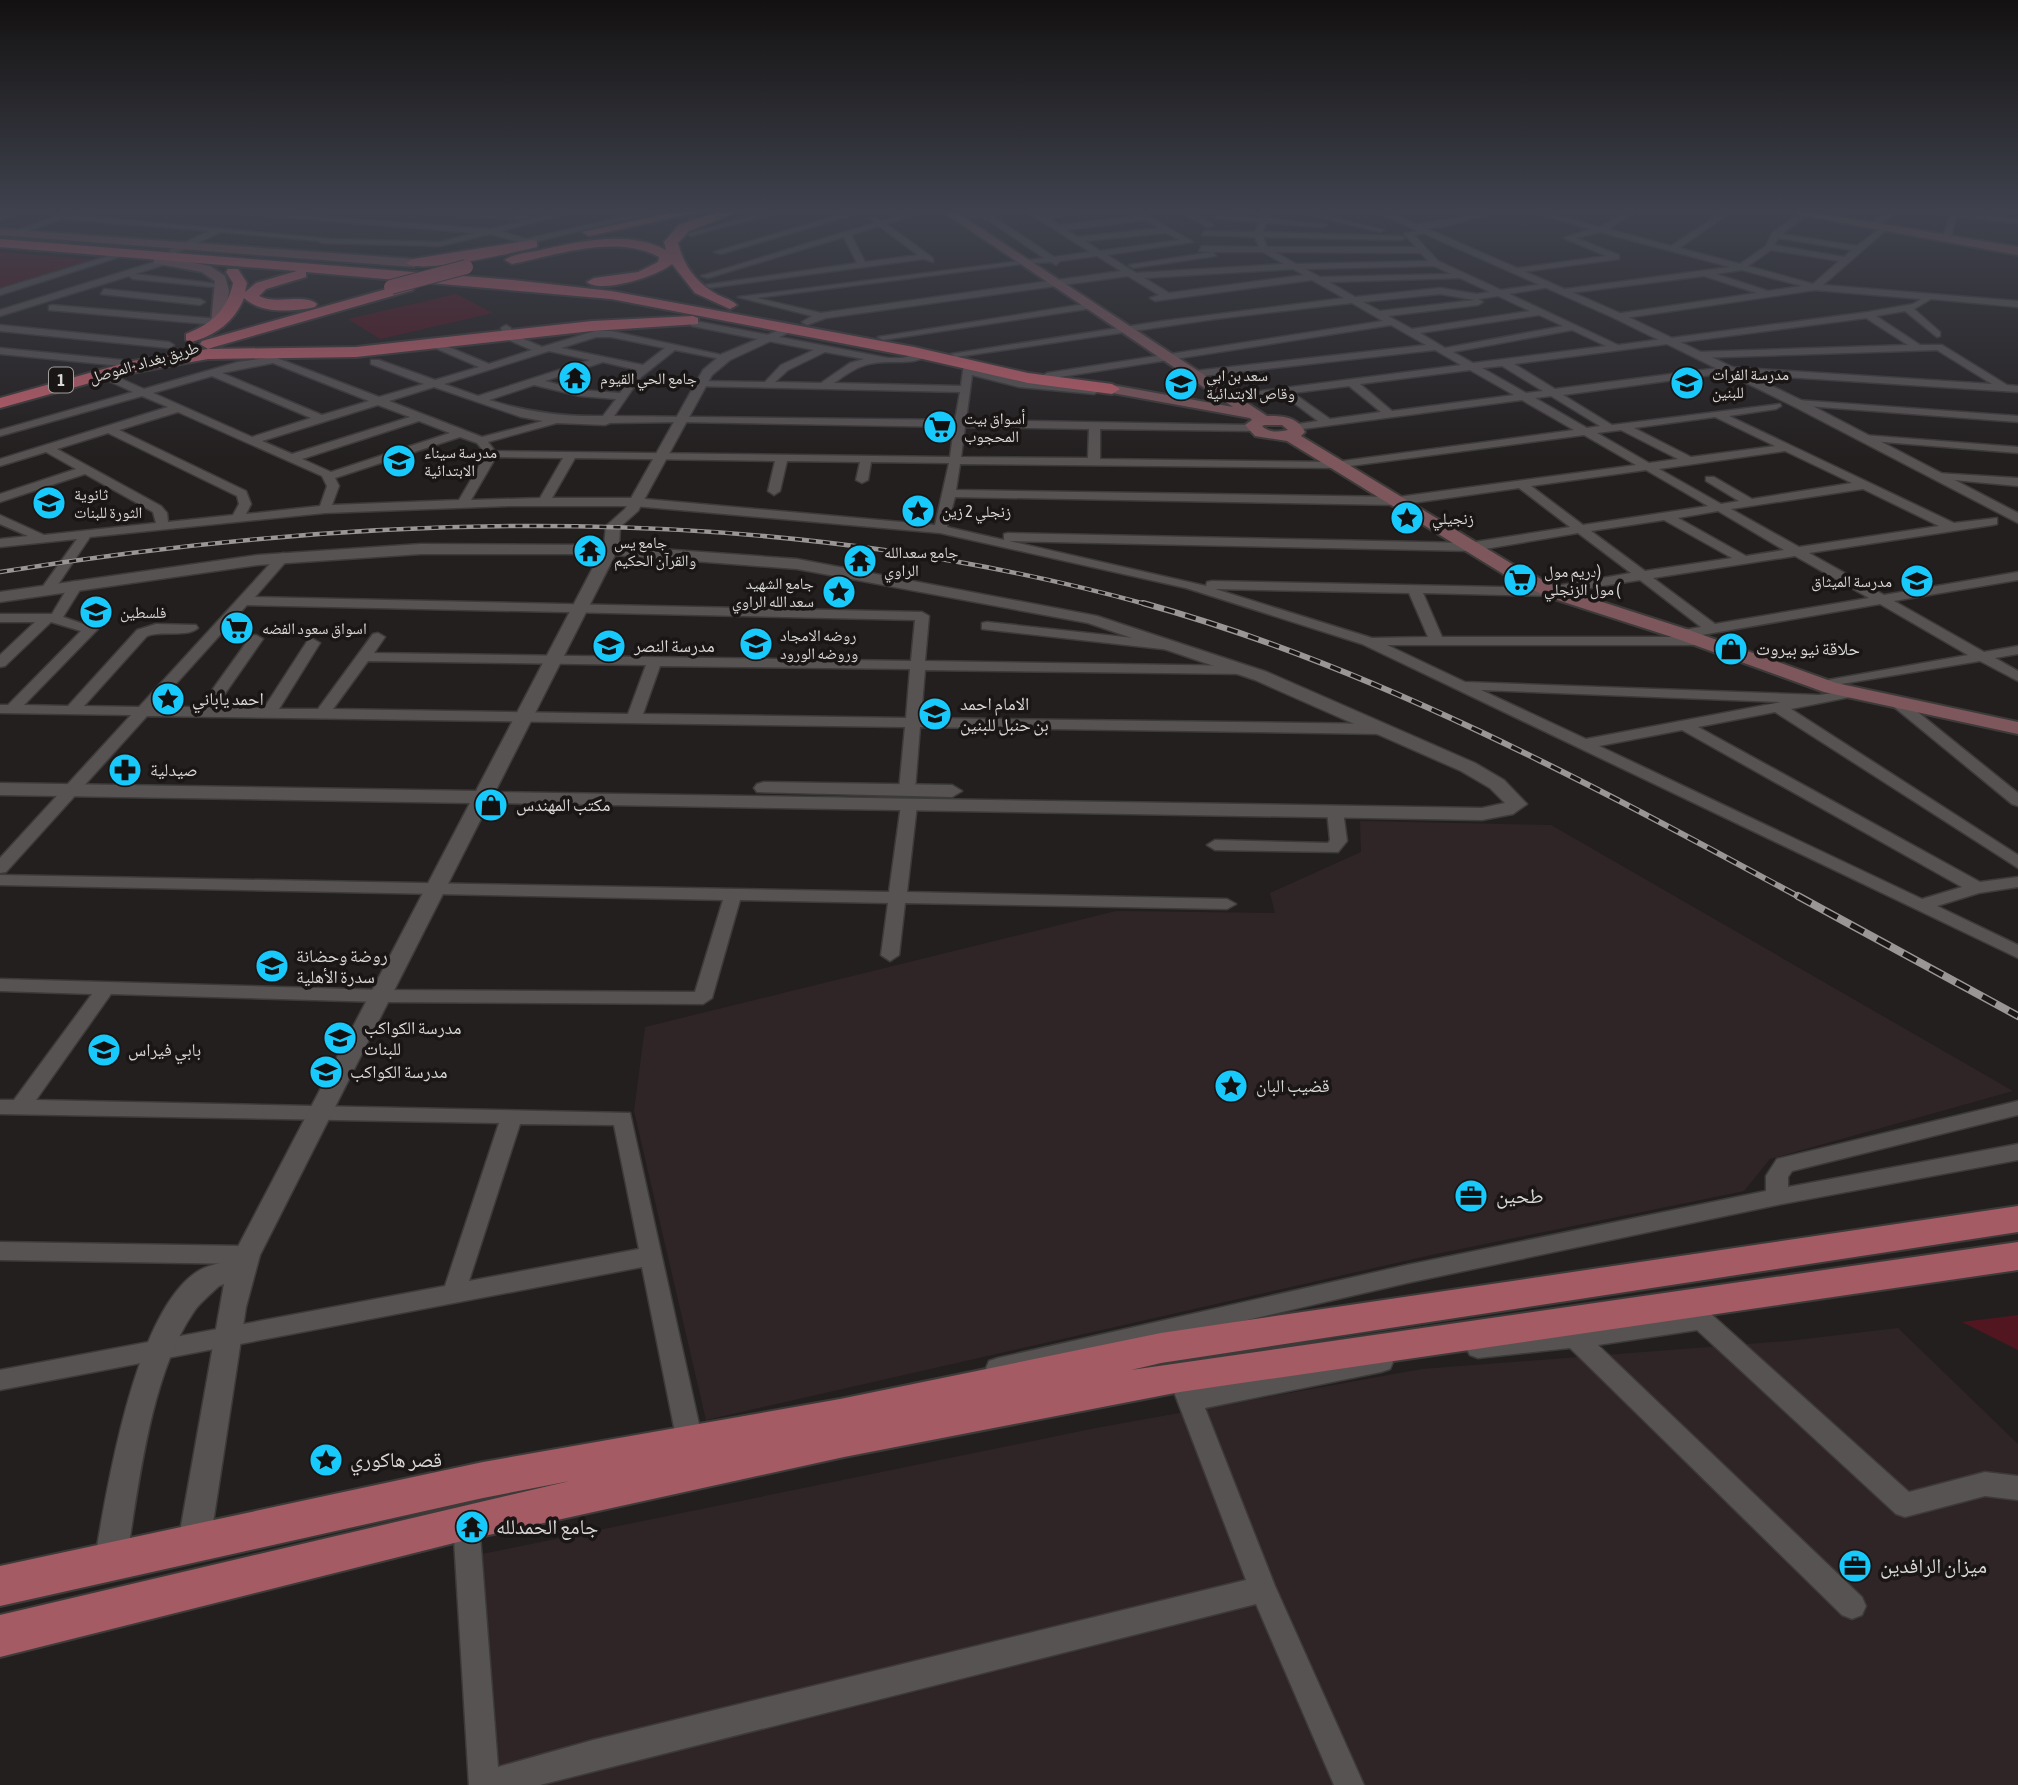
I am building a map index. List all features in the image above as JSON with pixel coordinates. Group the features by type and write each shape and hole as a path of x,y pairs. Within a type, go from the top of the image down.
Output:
{"highway":[{"path":"113,369 218,323 237,301 238,292"},
{"path":"254,292 250,296 257,302 281,306 358,296"},
{"name":"طريق بغداد -الموصل","path":"0,403 362,292"},
{"path":"113,369 367,292"},
{"path":"371,292 317,320 314,335 352,346 373,346 507,332 669,321 785,327 883,337 950,359 1028,378 1112,389"},
{"path":"113,369 208,354 356,352 436,345 507,332 538,311 531,294 526,292"},
{"path":"594,292 785,327"},
{"path":"620,292 643,295 903,354 950,359 1112,389"},
{"path":"701,292 706,297 785,327"},
{"name":"1","path":"0,396 113,369"}],"main road":[{"path":"218,323 216,316 221,292"},
{"path":"1070,292 1230,398 1258,421"},
{"path":"1112,389 1258,421 1285,421 1293,432 1335,465 1511,571 1550,591 1682,634 1707,635 1821,692 1850,693 2016,728"},
{"path":"0,1586 483,1480 911,1400 1161,1348 2018,1219"},
{"path":"0,1636 466,1522 844,1440 1695,1312 2018,1256"},
{"path":"0,1656 53,1623"}],"street":[{"path":"0,313 67,292"},
{"path":"0,326 103,292"},
{"path":"107,292 200,302"},
{"path":"730,292 822,316"},
{"path":"743,297 780,292"},
{"path":"194,1543 243,1261 610,550 614,538 612,526 628,514 698,384 726,357 785,327 822,316 986,292"},
{"path":"1161,292 1167,296"},
{"path":"1192,320 1155,298 1196,292"},
{"path":"1340,292 2018,677"},
{"path":"695,324 785,327 824,349 878,359 950,359 1192,320 1352,299 1434,292"},
{"path":"1378,314 1483,301 1467,292"},
{"path":"1476,297 1507,292"},
{"path":"1565,292 1797,404 2017,518"},
{"path":"1765,292 1770,294"},
{"path":"1618,316 1780,292"},
{"path":"1830,292 1857,301"},
{"path":"1882,292 2018,304"},
{"path":"1503,293 1620,349"},
{"path":"1230,398 1670,343 1868,310 1892,311 1908,308 1930,296"},
{"path":"883,297 891,305"},
{"path":"883,337 1091,306"},
{"path":"52,308 218,323"},
{"path":"1908,308 1937,334"},
{"path":"1868,310 1917,347"},
{"path":"1410,332 1539,312"},
{"path":"1047,376 1392,322"},
{"path":"0,326 169,345"},
{"path":"1194,374 1350,356 1440,349 1573,327"},
{"path":"507,332 547,350 644,368"},
{"path":"253,440 603,333 726,357"},
{"path":"1316,334 1327,341"},
{"path":"436,345 488,366"},
{"path":"606,422 644,368 672,347"},
{"path":"1696,355 1944,348 2005,388"},
{"path":"768,385 785,368 824,349"},
{"path":"1339,349 1350,356"},
{"path":"1856,350 1873,364"},
{"path":"0,351 37,354 113,369 143,391 329,477 333,486 325,509"},
{"path":"0,364 37,354"},
{"path":"822,387 854,365 878,359"},
{"path":"940,529 950,493 965,389 950,359"},
{"path":"950,359 1018,384 1094,391"},
{"path":"0,433 238,365 280,360 377,403 481,441 492,454 1335,465 1797,404 2018,419"},
{"path":"478,400 600,360"},
{"path":"375,362 478,400 525,415 558,421 680,419 1095,427 1258,421"},
{"path":"1298,362 1308,370"},
{"path":"1505,363 1553,393 1617,427 1690,461"},
{"path":"1293,432 1327,422 1726,370 2018,389"},
{"path":"212,372 322,419"},
{"path":"1318,378 1329,385"},
{"path":"535,382 580,393 622,396"},
{"path":"1351,382 1389,414"},
{"path":"698,384 965,389"},
{"path":"1284,391 1327,422"},
{"path":"1776,406 2018,534"},
{"path":"0,463 181,407"},
{"path":"1717,414 1952,527"},
{"path":"292,458 417,418"},
{"path":"481,441 558,421"},
{"path":"1094,461 1095,427"},
{"path":"111,430 242,494 245,504 238,517"},
{"path":"329,477 461,433"},
{"path":"1863,438 2018,450"},
{"path":"950,493 1398,501 1784,448"},
{"path":"48,449 157,509 161,513 162,525"},
{"path":"463,503 492,454"},
{"path":"544,502 571,455"},
{"path":"774,491 782,457"},
{"path":"862,480 866,458"},
{"path":"0,498 86,470"},
{"path":"1936,476 2018,482"},
{"path":"1710,479 1751,503"},
{"path":"1521,484 1643,576 1707,635"},
{"path":"965,536 1473,546 1864,485"},
{"path":"0,543 325,509 463,503 634,502 940,529 1189,584 1367,641 1464,685 2018,952"},
{"path":"1666,516 1745,560"},
{"path":"0,519 39,537"},
{"path":"1189,584 1550,591 1993,521"},
{"path":"48,589 87,533"},
{"path":"0,597 284,557 434,548 610,550 774,561 842,570 1068,613 1247,670 1478,772 1505,790 1517,804 1506,810 1482,814 1339,807 908,797 75,784 0,789"},
{"path":"0,868 284,557"},
{"path":"1367,641 1707,635 2018,576"},
{"path":"0,663 51,618 76,586"},
{"path":"1414,589 1437,641"},
{"path":"244,601 922,616 908,797 890,955"},
{"path":"0,618 51,618 91,629 6,709"},
{"path":"987,625 1176,646"},
{"path":"72,709 142,633 156,628 191,628"},
{"path":"322,714 378,637"},
{"path":"204,712 256,639"},
{"path":"269,713 313,643"},
{"path":"1586,744 1778,707 1821,692 2018,650"},
{"path":"364,657 1247,670"},
{"path":"634,719 654,662"},
{"path":"1464,685 1821,692"},
{"path":"1899,704 2018,801"},
{"path":"1778,707 2018,863"},
{"path":"6,709 1382,729"},
{"path":"1684,725 1977,888"},
{"path":"0,776 75,784"},
{"path":"1215,845 1332,848 1339,841 1339,807"},
{"path":"0,880 1227,904"},
{"path":"1922,905 1977,888 2018,882"},
{"path":"0,985 382,996 703,998 733,894"},
{"path":"9,1107 106,988"},
{"path":"9,1107 623,1118 690,1442"},
{"path":"1777,1197 1777,1176 1785,1165 2018,1108"},
{"path":"453,1296 512,1116"},
{"path":"911,1400 999,1367 1407,1274 1777,1197 2018,1152"},
{"path":"0,1251 243,1261"},
{"path":"0,1380 453,1296 652,1256"},
{"path":"110,1563 143,1395 158,1349 183,1307 204,1281 243,1261"},
{"path":"1349,1785 1263,1589 1184,1388 1472,1348 1575,1338 1695,1312 1905,1505 1985,1484 2018,1488"},
{"path":"1575,1338 1852,1606"},
{"path":"466,1522 486,1785 593,1755 1263,1589"}],"shaded area":[{"path":"456,294 493,313 380,339 348,319"},
{"path":"1360,821 1551,825 2013,1091 1770,1159 1744,1191 1431,1255 706,1420 634,1111 645,1027 1116,911 1275,913 1270,893 1361,852"},
{"path":"2018,1315 2018,1350 1962,1322"},
{"path":"1898,1328 2018,1444 2018,1785 487,1785 482,1554 1096,1428 1422,1369 1788,1341"}],"railway":[{"path":"0,572 144,551 288,536 432,528 577,526 721,533 864,547 1007,571 1149,605"},
{"path":"1143,603 1229,629 1398,694 1562,771 1801,898"},
{"path":"1798,896 2018,1016"}],"place":[{"name":"جامع الحي القيوم","path":"575,378"},
{"name":"مدرسة الفرات للبنين","path":"1687,383"},
{"name":"سعد بن ابي وقاص الابتدائية","path":"1181,384"},
{"name":"أسواق بيت المحجوب","path":"940,427"},
{"name":"مدرسة سيناء الابتدائية","path":"399,461"},
{"name":"ثانوية الثورة للبنات","path":"49,503"},
{"name":"زنجلي 2 زين","path":"918,511"},
{"name":"زنجيلي","path":"1407,518"},
{"name":"جامع يس والقرآن الحكيم","path":"590,551"},
{"name":"جامع سعدالله الراوي","path":"860,561"},
{"name":"دريم مول) مول الزنجلي (","path":"1520,580"},
{"name":"مدرسة الميثاق","path":"1917,581"},
{"name":"جامع الشهيد سعد الله الراوي","path":"839,592"},
{"name":"فلسطين","path":"96,612"},
{"name":"اسواق سعود الفضه","path":"237,628"},
{"name":"روضه الامجاد وروضه الورود","path":"756,644"},
{"name":"مدرسة النصر","path":"609,646"},
{"name":"حلاقة نيو بيروت","path":"1731,649"},
{"name":"احمد ياباني","path":"168,699"},
{"name":"الامام احمد بن حنبل للبنين","path":"935,714"},
{"name":"صيدلية","path":"125,770"},
{"name":"مكتب المهندس","path":"491,805"},
{"name":"روضة وحضانة سدرة الأهلية","path":"272,966"},
{"name":"مدرسة الكواكب للبنات","path":"340,1038"},
{"name":"بابي فيراس","path":"104,1050"},
{"name":"مدرسة الكواكب","path":"326,1072"},
{"name":"قضيب البان","path":"1231,1086"},
{"name":"طحين","path":"1471,1196"},
{"name":"قصر هاكوري","path":"326,1460"},
{"name":"جامع الحمدلله","path":"472,1527"},
{"name":"ميزان الرافدين","path":"1855,1566"}]}
